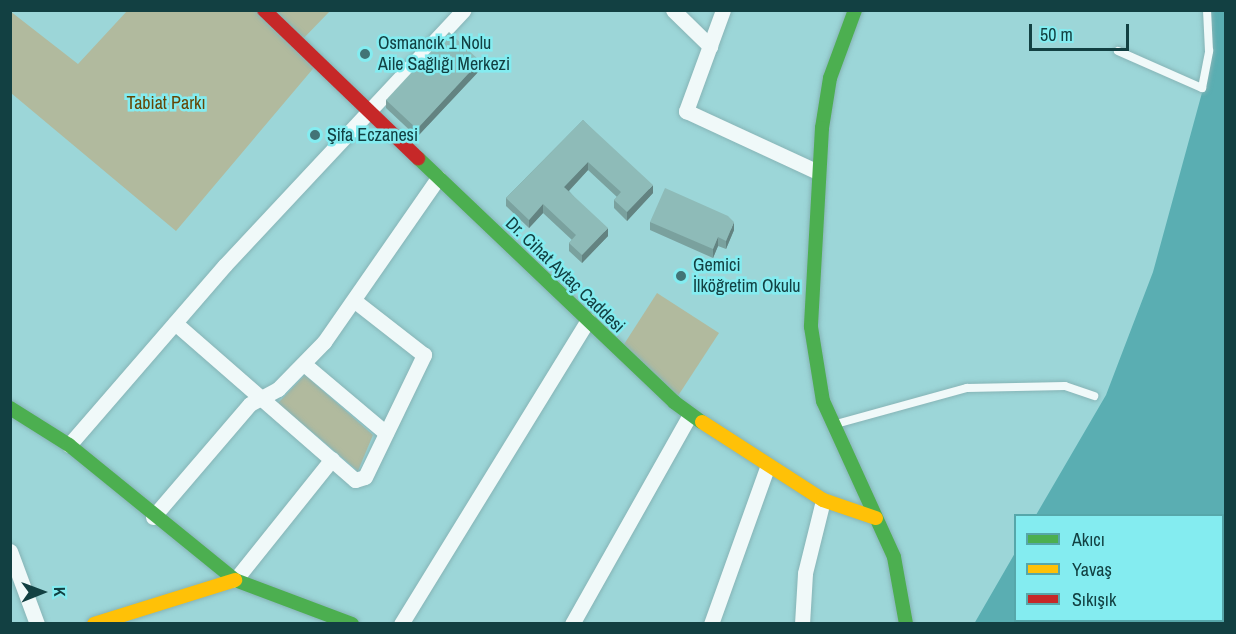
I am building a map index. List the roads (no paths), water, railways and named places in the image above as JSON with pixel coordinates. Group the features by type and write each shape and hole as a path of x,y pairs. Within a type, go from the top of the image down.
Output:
{"street":[{"name":"Dr. Cihat Aytaç Caddesi","path":"264,10 438,178 690,415 767,468 823,500 876,518"},
{"path":"69,445 175,323 368,110 464,10"},
{"path":"673,10 710,46"},
{"path":"723,10 686,111 818,172"},
{"path":"855,10 830,78 818,172 811,327 832,425 898,566 906,624"},
{"path":"153,517 262,398 303,364 355,301 438,178"},
{"path":"175,323 355,480 365,477 424,355 355,301"},
{"path":"401,624 588,320"},
{"path":"303,364 386,433"},
{"path":"11,410 69,445 153,517 235,580 352,624"},
{"path":"572,624 690,415"},
{"path":"94,624 235,580 332,459"},
{"path":"711,624 767,468"},
{"path":"802,624 805,573 823,500"},
{"path":"10,550 37,624"}],"lane":[{"path":"1118,51 1202,88 1209,51 1207,10"},
{"path":"832,425 967,388 1065,386 1094,396"}],"water":[{"path":"1207,11 1225,11 1225,623 974,624 1014,555 1014,622 1224,622 1224,514 1037,514 1106,395 1153,272 1203,89"}],"place":[{"name":"Osmancık 1 Nolu Aile Sağlığı Merkezi","path":"365,54"},
{"name":"Şifa Eczanesi","path":"315,135"},
{"name":"Gemici İlköğretim Okulu","path":"681,276"}],"park label":[{"name":"Tabiat Parkı","path":"166,103"}]}
